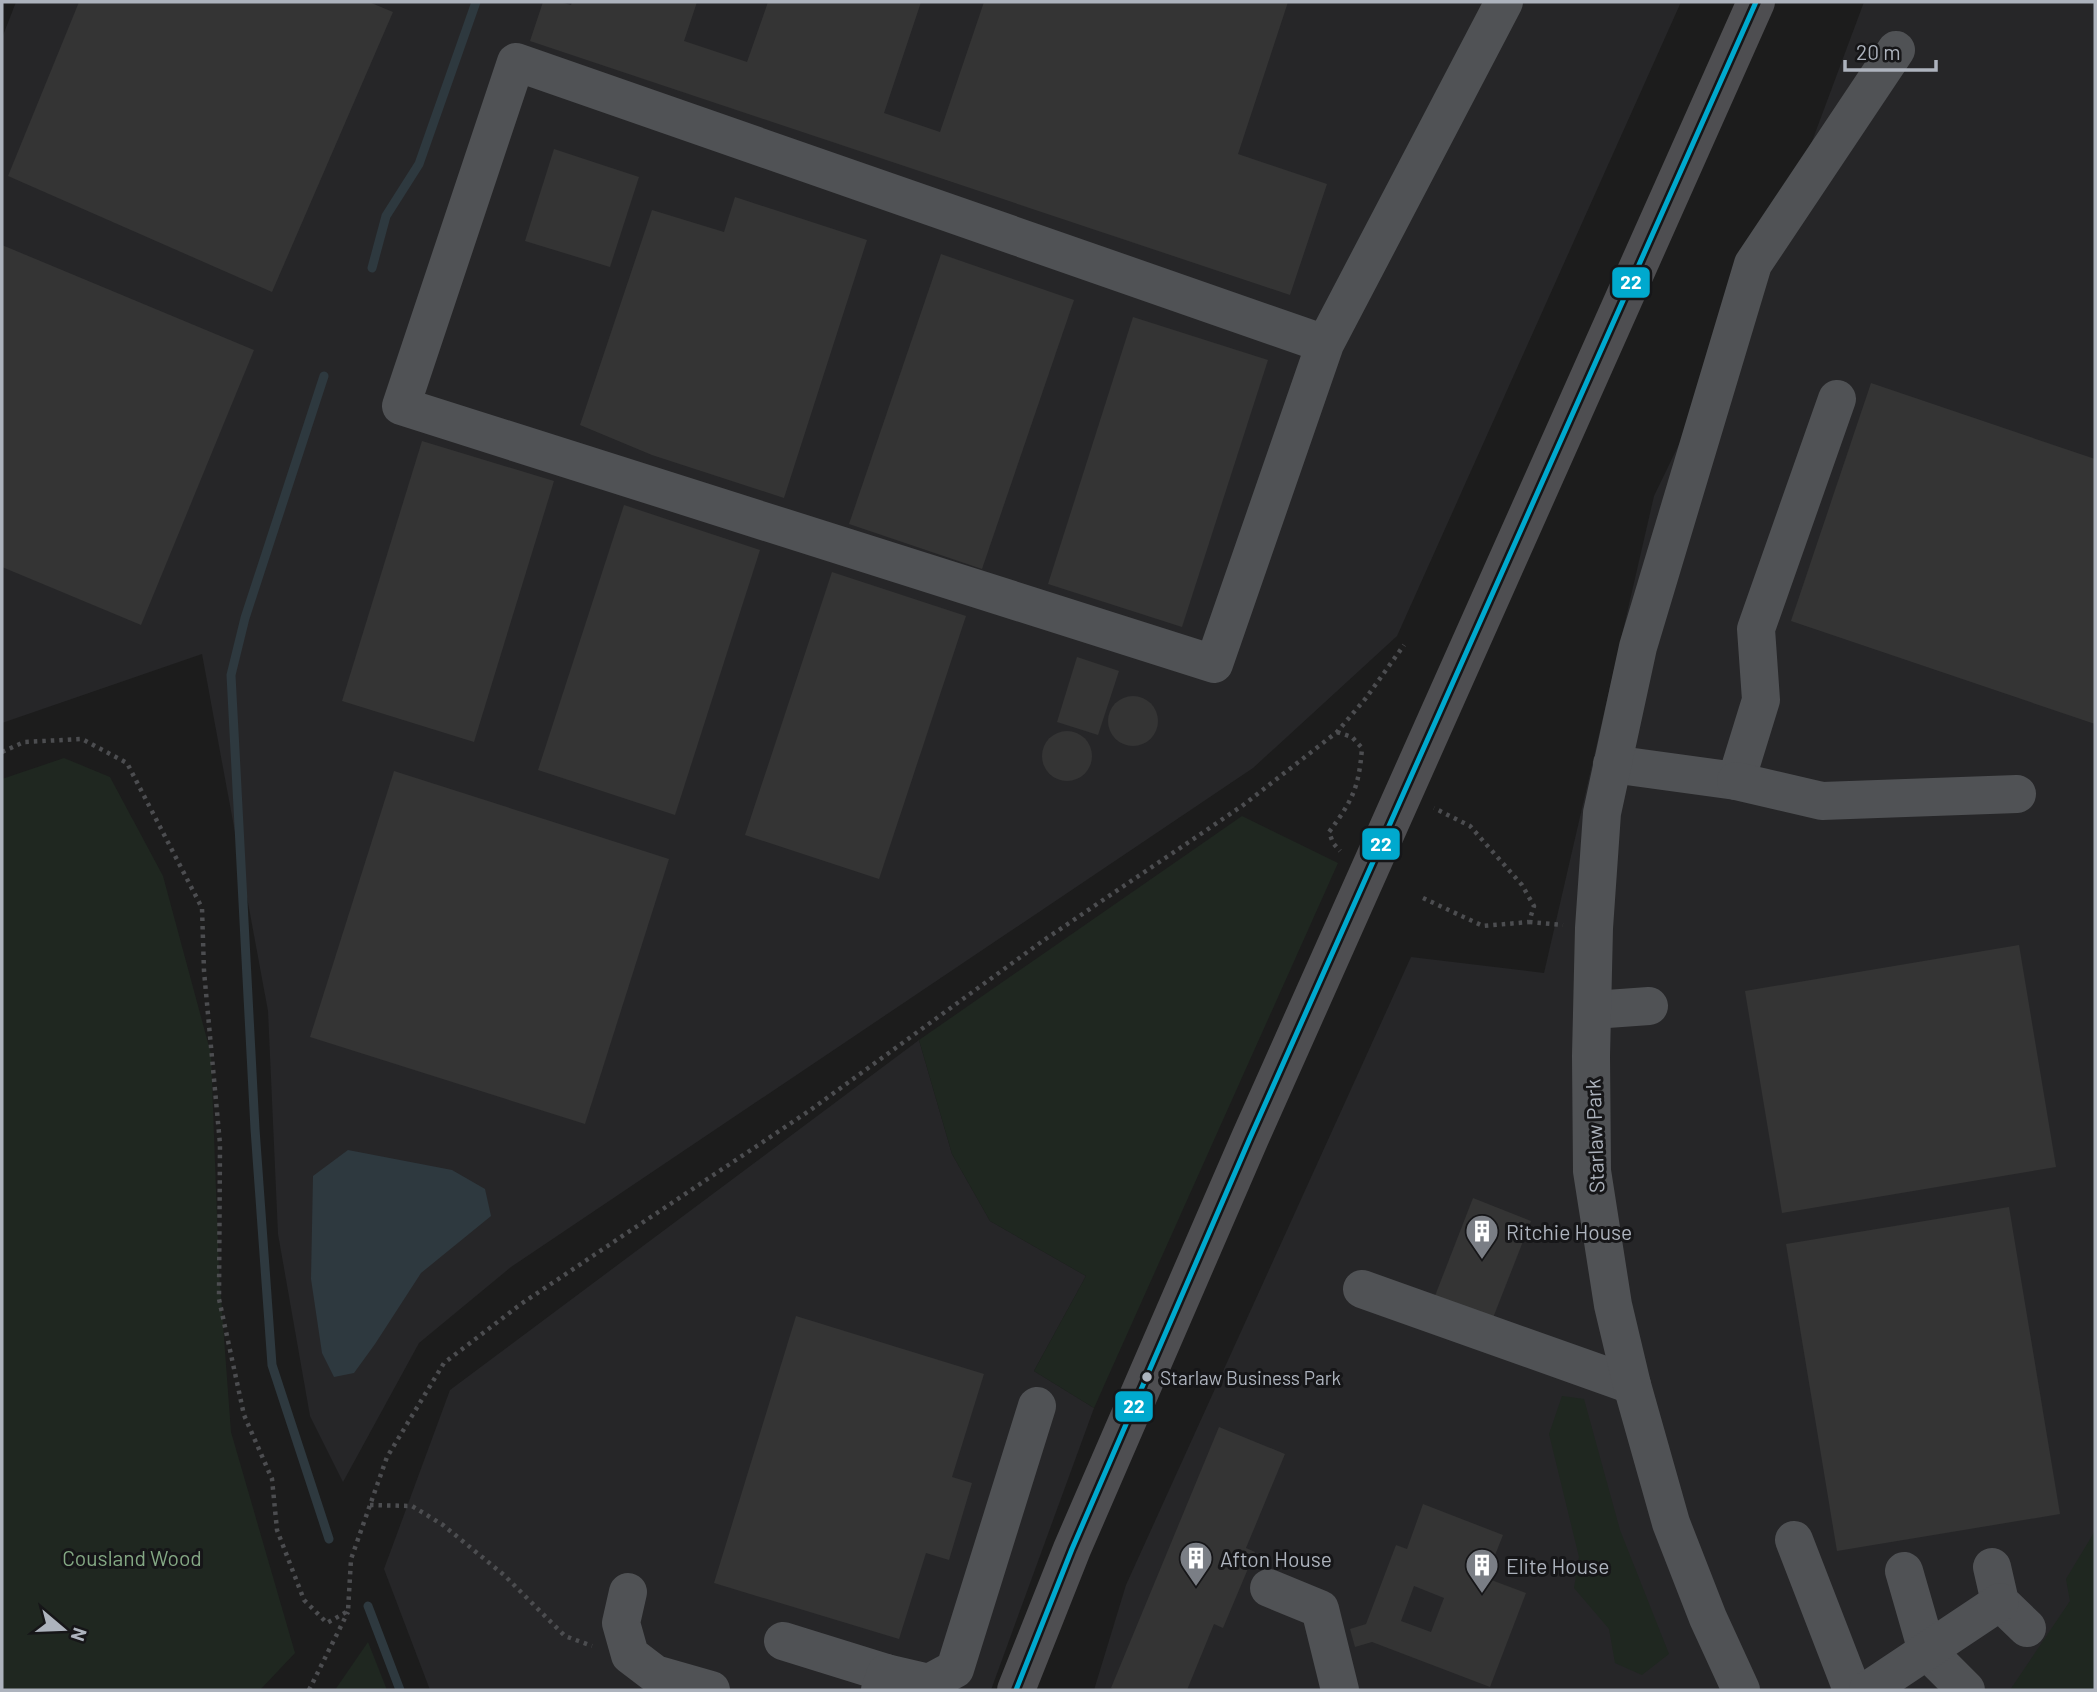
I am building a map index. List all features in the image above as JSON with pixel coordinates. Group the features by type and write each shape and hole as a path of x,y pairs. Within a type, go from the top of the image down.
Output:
{"main road":[{"path":"1016,1690 1072,1549 1250,1138 1756,2"}],"street":[{"path":"1325,344 516,62 401,406 1214,664 1325,344 1504,2"},
{"name":"Starlaw Park","path":"1741,1690 1708,1618 1671,1523 1632,1385 1613,1305 1592,1171 1594,928 1602,813 1638,647 1753,264 1896,50"},
{"path":"1736,781 1761,701 1756,629 1837,399"},
{"path":"1612,764 1736,781 1822,801 2017,793"},
{"path":"1593,1010 1649,1006"},
{"path":"1362,1289 1632,1385"},
{"path":"783,1641 883,1682 929,1683 955,1669 1037,1406"},
{"path":"1794,1540 1852,1690"},
{"path":"1903,1571 1927,1651 1966,1690"},
{"path":"1868,1690 1927,1651 1996,1585 2027,1628"},
{"path":"1269,1588 1320,1609 1340,1690"},
{"path":"628,1592 621,1623 630,1655 655,1674 711,1690"}],"path":[{"path":"309,1690 348,1611 351,1559 387,1457 443,1363 521,1304 809,1111 1044,940 1242,806 1337,732 1366,698 1404,645"},
{"path":"1337,732 1352,737 1362,748 1356,790 1329,832 1333,843 1341,852"},
{"path":"2,752 24,742 82,739 127,763 202,908 204,971 220,1144 219,1299 243,1415 272,1479 277,1530 304,1600 327,1623 348,1611"},
{"path":"1423,898 1483,926 1529,922 1534,906 1522,885 1471,826 1431,807"},
{"path":"370,1506 412,1506 443,1525 504,1575 565,1636 598,1649 630,1655"}],"shaded area":[{"path":"16,2 1681,2 1397,636 1253,768 511,1267 419,1343 343,1482 310,1416 278,1234 268,1011 202,654 2,723 2,38"},
{"path":"1864,2 2095,2 2095,1690 1094,1690 1126,1585 1411,957 1544,973 1654,496 1767,262"},
{"path":"919,1040 952,1154 990,1221 1086,1276 1034,1371 1094,1408 991,1690 430,1690 384,1569 450,1390"},
{"path":"348,1150 452,1170 485,1189 491,1216 421,1273 354,1373 334,1377 322,1353 311,1279 313,1176"}],"green space":[{"name":"Cousland Wood","path":"64,758 110,777 163,876 211,1054 219,1270 231,1432 295,1653 260,1690 2,1690 2,779"},
{"path":"1242,816 1338,863 1094,1408 1034,1371 1086,1276 990,1221 952,1154 919,1040"},
{"path":"1562,1396 1584,1399 1620,1530 1669,1654 1642,1675 1615,1663 1609,1629 1574,1588 1579,1557 1549,1434"},
{"path":"2095,1531 2095,1690 2010,1690 2070,1601 2066,1579"},
{"path":"368,1642 387,1690 335,1690"}],"building":[{"path":"79,2 369,2 393,12 272,292 8,176"},
{"path":"543,2 571,5 572,2 697,2 684,41 747,62 768,2 921,2 884,113 940,132 984,2 1288,2 1238,154 1327,184 1290,295 530,41"},
{"path":"554,149 639,177 610,267 525,241"},
{"path":"735,197 867,240 784,498 652,455 580,425 652,210 724,232"},
{"path":"2,245 254,350 141,625 2,567"},
{"path":"941,254 1074,300 982,569 849,524"},
{"path":"1133,317 1268,360 1182,627 1048,584"},
{"path":"1871,383 2095,459 2095,724 1791,621"},
{"path":"422,441 554,481 474,742 342,701"},
{"path":"624,505 760,550 675,815 538,770"},
{"path":"832,572 966,616 879,879 745,835"},
{"path":"1077,657 1119,671 1098,735 1057,722"},
{"path":"1133,696 1151,703 1158,721 1151,739 1133,746 1115,739 1108,721 1115,703"},
{"path":"1067,731 1085,738 1092,756 1085,774 1067,781 1049,774 1042,756 1049,738"},
{"path":"394,771 669,859 585,1124 310,1037"},
{"path":"2019,945 2056,1167 1782,1213 1745,991"},
{"name":"Ritchie House","path":"1473,1198 1531,1221 1491,1323 1433,1301"},
{"path":"2009,1207 2060,1514 1837,1551 1786,1244"},
{"path":"796,1316 984,1374 952,1477 972,1483 949,1560 926,1553 899,1639 714,1583"},
{"name":"Afton House","path":"1219,1427 1285,1454 1246,1548 1255,1552 1223,1628 1214,1624 1187,1690 1115,1690 1111,1688"},
{"name":"Elite House","path":"1423,1504 1503,1535 1486,1578 1526,1593 1490,1687 1372,1642 1355,1647 1350,1629 1366,1624 1396,1545 1407,1549","holes":["1414,1586 1444,1598 1431,1632 1401,1621"]}],"waterway":[{"path":"372,268 386,216 419,164 476,2"},
{"path":"324,376 245,618 231,675 255,1129 272,1365 329,1539"},
{"path":"368,1606 400,1690"}],"transit line":[{"name":"22","path":"1016,1690 1072,1549 1250,1138 1756,2"}],"place":[{"name":"Ritchie House","path":"1482,1261"},
{"name":"Starlaw Business Park","path":"1147,1377"},
{"name":"Afton House","path":"1196,1588"},
{"name":"Elite House","path":"1482,1595"}]}
